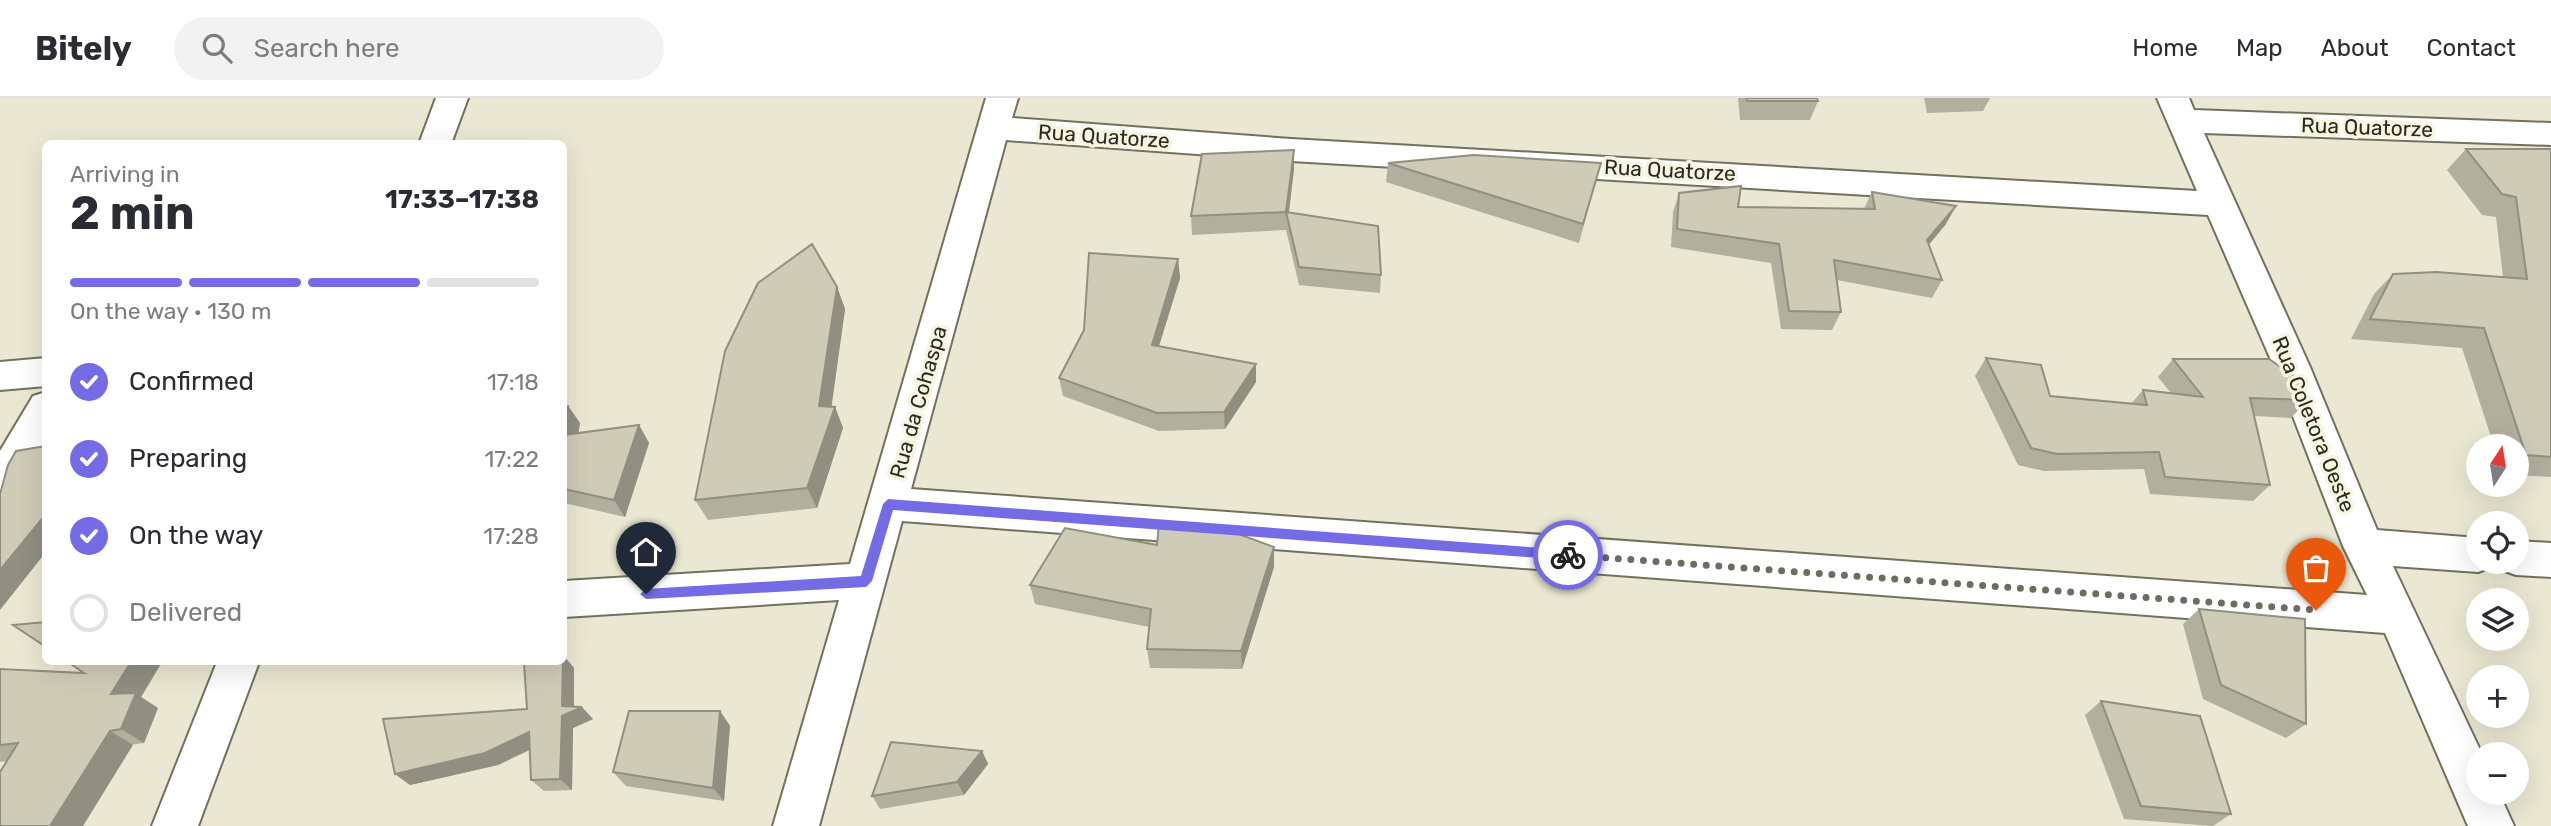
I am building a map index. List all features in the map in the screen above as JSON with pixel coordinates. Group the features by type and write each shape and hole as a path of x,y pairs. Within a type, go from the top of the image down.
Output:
{"street":[{"path":"436,140 452,98"},
{"name":"Rua Quatorze","path":"2178,109 2551,134"},
{"name":"Rua Coletora Oeste","path":"2178,109 2292,366 2363,546 2398,616 2491,826"},
{"name":"Rua Quatorze","path":"998,113 1291,150 2219,204"},
{"name":"Rua da Cohaspa","path":"796,826 998,113"},
{"path":"0,376 42,372"},
{"path":"0,486 42,414"},
{"path":"888,504 2398,616"},
{"path":"2363,546 2466,554"},
{"path":"2529,559 2551,561"},
{"path":"567,599 866,581"},
{"path":"175,826 237,665"}],"building":[{"path":"1746,98 1817,98 1818,101 1747,101"},
{"path":"2466,149 2551,149 2551,457 2529,455 2529,434 2519,434 2484,328 2370,319 2393,274 2437,272 2527,279 2516,197 2502,194"},
{"path":"1294,150 1286,212 1191,216 1202,154"},
{"path":"1474,155 1601,163 1583,224 1388,163"},
{"path":"1741,186 1738,207 1875,209 1872,192 1956,206 1927,240 1942,280 1834,260 1841,312 1789,311 1779,244 1677,229 1679,193"},
{"path":"1286,212 1378,226 1381,275 1299,267"},
{"path":"812,244 837,287 819,406 835,407 807,488 695,500 725,351 758,283"},
{"path":"1089,253 1178,259 1152,345 1256,364 1224,412 1157,413 1059,378 1084,330"},
{"path":"1986,358 2041,365 2050,396 2147,405 2143,390 2203,397 2173,359 2269,359 2300,380 2308,400 2250,398 2270,485 2165,477 2159,452 2057,454 2031,448"},
{"path":"639,425 614,500 567,490 567,435"},
{"path":"42,447 42,519 0,570 0,494 8,465 16,451"},
{"path":"1159,523 1222,528 1274,547 1241,651 1147,649 1151,609 1030,585 1065,528 1157,545"},
{"path":"2199,609 2305,619 2306,724 2221,685"},
{"path":"42,622 42,644 13,625"},
{"path":"72,665 129,665 111,694 136,693 121,729 110,731 50,826 0,826 0,772 18,743 0,745 0,669 84,673"},
{"path":"524,665 563,665 562,706 582,707 562,716 560,779 531,780 529,732 485,753 395,774 383,719 527,709"},
{"path":"2101,701 2200,716 2231,814 2141,806"},
{"path":"629,711 720,711 713,788 613,772"},
{"path":"891,742 982,751 957,782 872,796"}],"way so far":[{"path":"1568,555 2316,610"}],"route":[{"path":"646,594 866,581 888,504 1568,555"}]}
